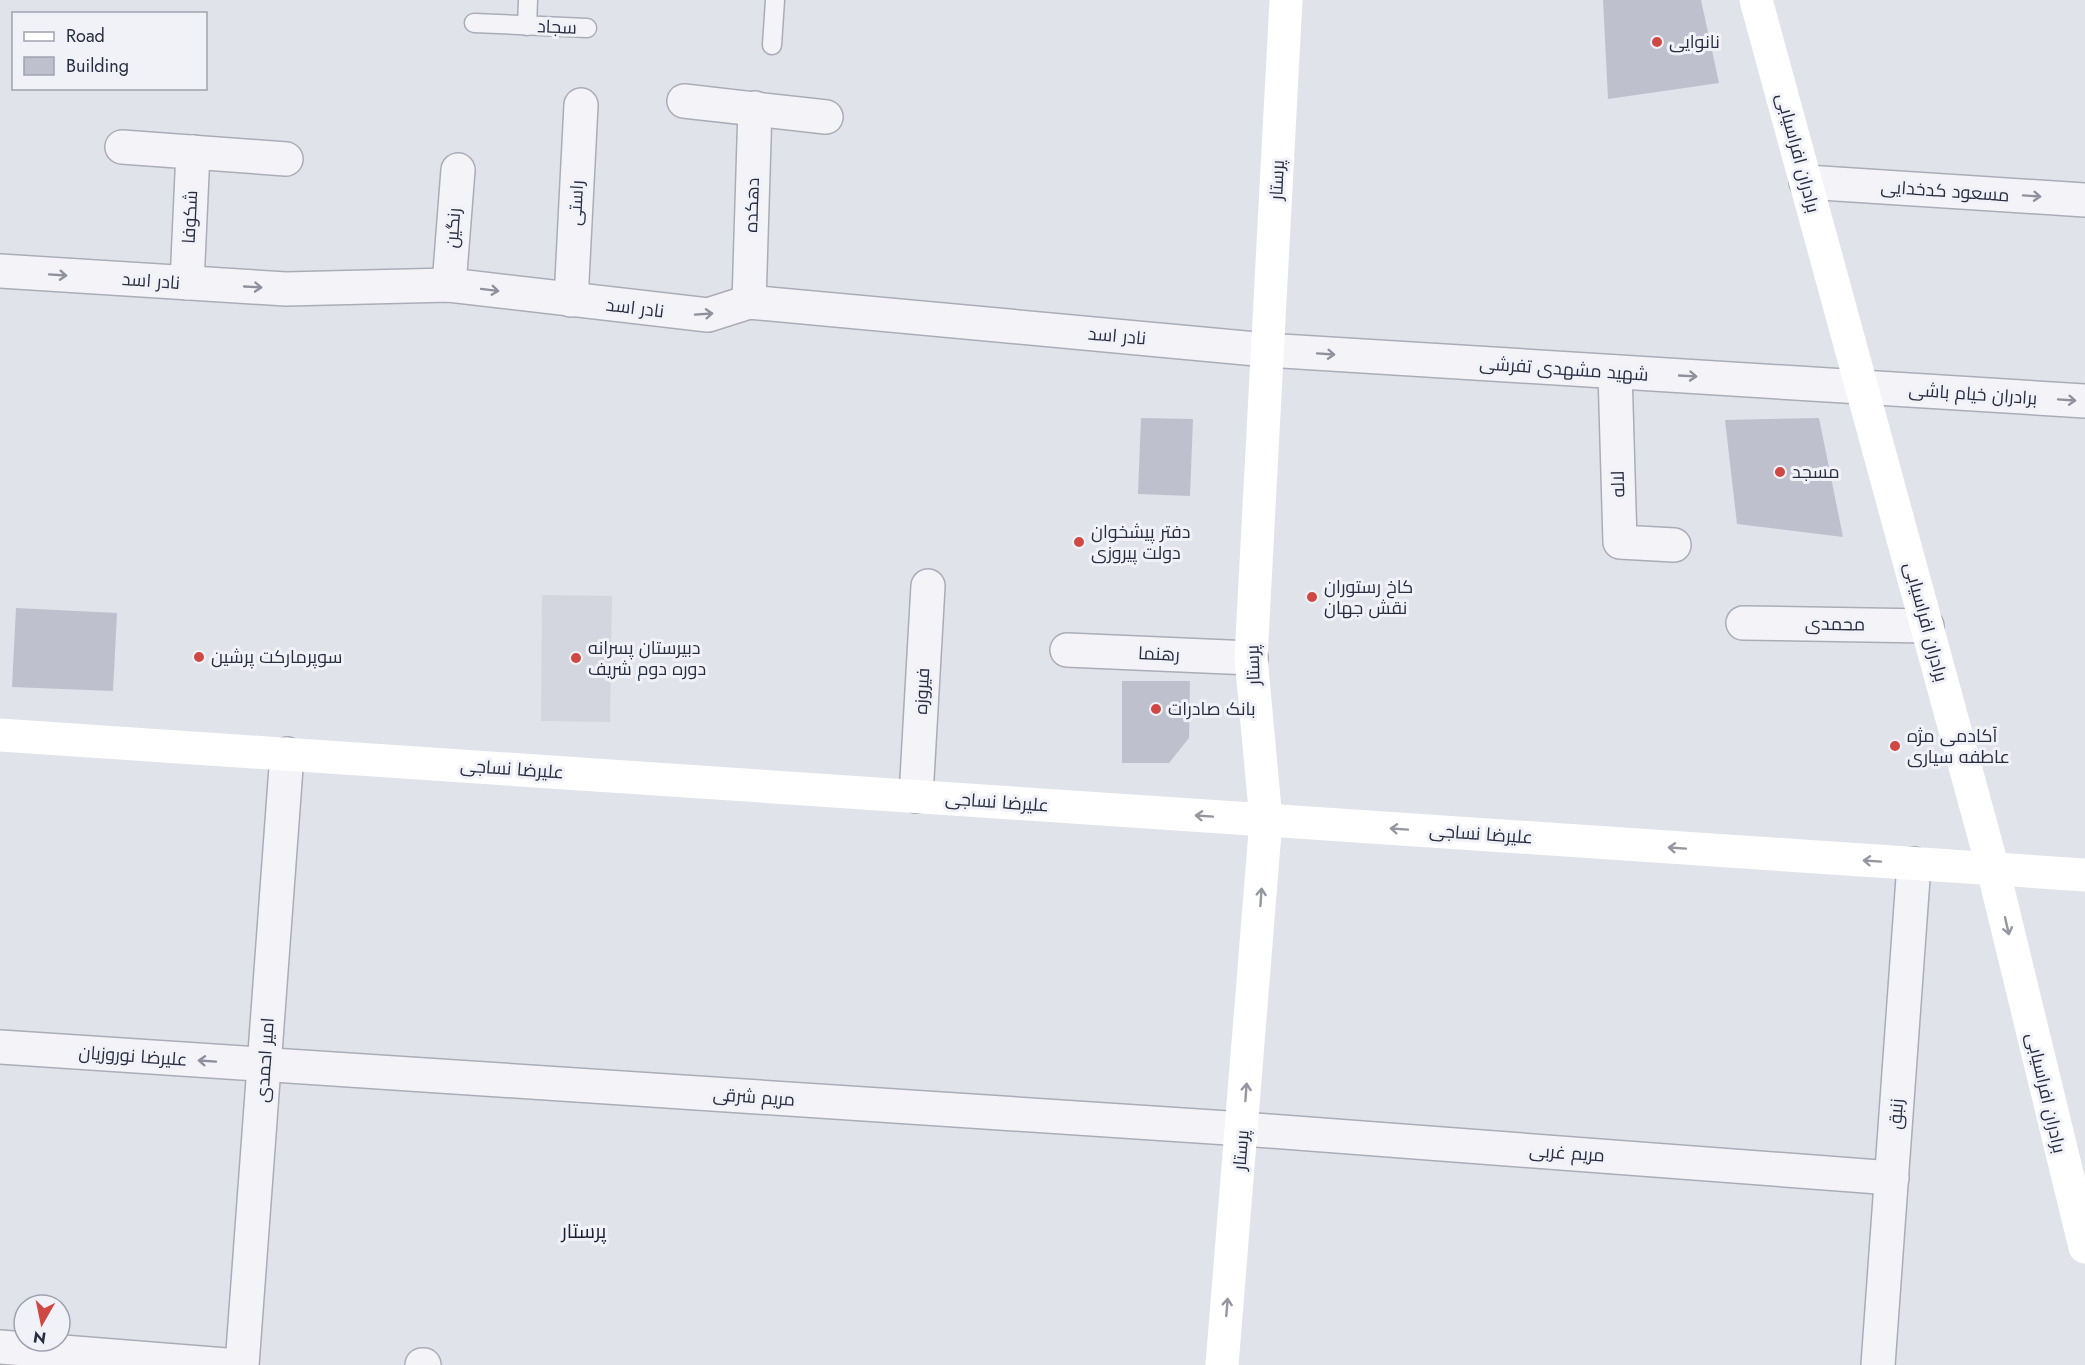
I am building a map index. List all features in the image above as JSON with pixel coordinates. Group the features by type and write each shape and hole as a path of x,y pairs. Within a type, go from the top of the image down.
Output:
{"street":[{"name":"پرستار","path":"1222,1365 1243,1129 1266,820 1251,658 1286,0"},
{"name":"برادران افراسیابی","path":"1756,0 1993,869 2077,1189 2085,1247"},
{"path":"684,100 826,117"},
{"name":"راستی","path":"571,300 581,105"},
{"name":"دهکده","path":"749,302 755,108"},
{"path":"122,147 286,159"},
{"name":"شکوفا","path":"187,283 193,152"},
{"name":"رنگین","path":"449,285 458,171"},
{"name":"مسعود کدخدایی","path":"1806,182 2085,200"},
{"name":"نادر اسد","path":"0,271 286,289 449,285 708,315 749,302 1267,350"},
{"name":"شهید مشهدی تفرشی","path":"1267,350 1862,387"},
{"name":"لاله","path":"1614,372 1620,542 1674,545"},
{"name":"برادران خیام باشی","path":"1862,387 2085,401"},
{"name":"فیروزه","path":"916,796 928,586"},
{"name":"محمدی","path":"1743,623 1927,626"},
{"name":"رهنما","path":"1067,650 1251,658"},
{"name":"علیرضا نساجی","path":"0,735 2085,875"},
{"name":"امیر احمدی","path":"242,1365 287,754"},
{"name":"زنبق","path":"1878,1365 1914,864"},
{"name":"علیرضا نوروزیان","path":"0,1047 265,1065"},
{"name":"مریم شرقی","path":"265,1065 1243,1129"},
{"name":"مریم غربی","path":"1243,1129 1892,1178"},
{"path":"0,1347 226,1365"}],"lane":[{"name":"سجاد","path":"527,26 528,0"},
{"path":"772,45 776,0"},
{"name":"سجاد","path":"474,23 587,28"}],"shaded area":[{"name":"دبیرستان پسرانه دوره دوم شریف","path":"542,595 612,596 610,722 541,721"}],"building":[{"name":"نانوایی","path":"1603,0 1701,0 1719,83 1608,99"},
{"path":"1141,418 1193,419 1190,496 1138,494"},
{"name":"مسجد","path":"1819,418 1843,537 1737,524 1725,420"},
{"path":"16,608 117,613 113,691 12,687"},
{"name":"بانک صادرات","path":"1122,681 1190,681 1189,738 1169,763 1122,763"}],"place":[{"name":"نانوایی","path":"1657,42"},
{"name":"مسجد","path":"1780,472"},
{"name":"دفتر پیشخوان دولت پیروزی","path":"1079,542"},
{"name":"کاخ رستوران نقش جهان","path":"1312,597"},
{"name":"سوپرمارکت پرشین","path":"199,657"},
{"name":"دبیرستان پسرانه دوره دوم شریف","path":"576,658"},
{"name":"بانک صادرات","path":"1156,709"},
{"name":"آکادمی مژه عاطفه سیاری","path":"1895,746"}],"district":[{"name":"پرستار","path":"584,1231"}]}
